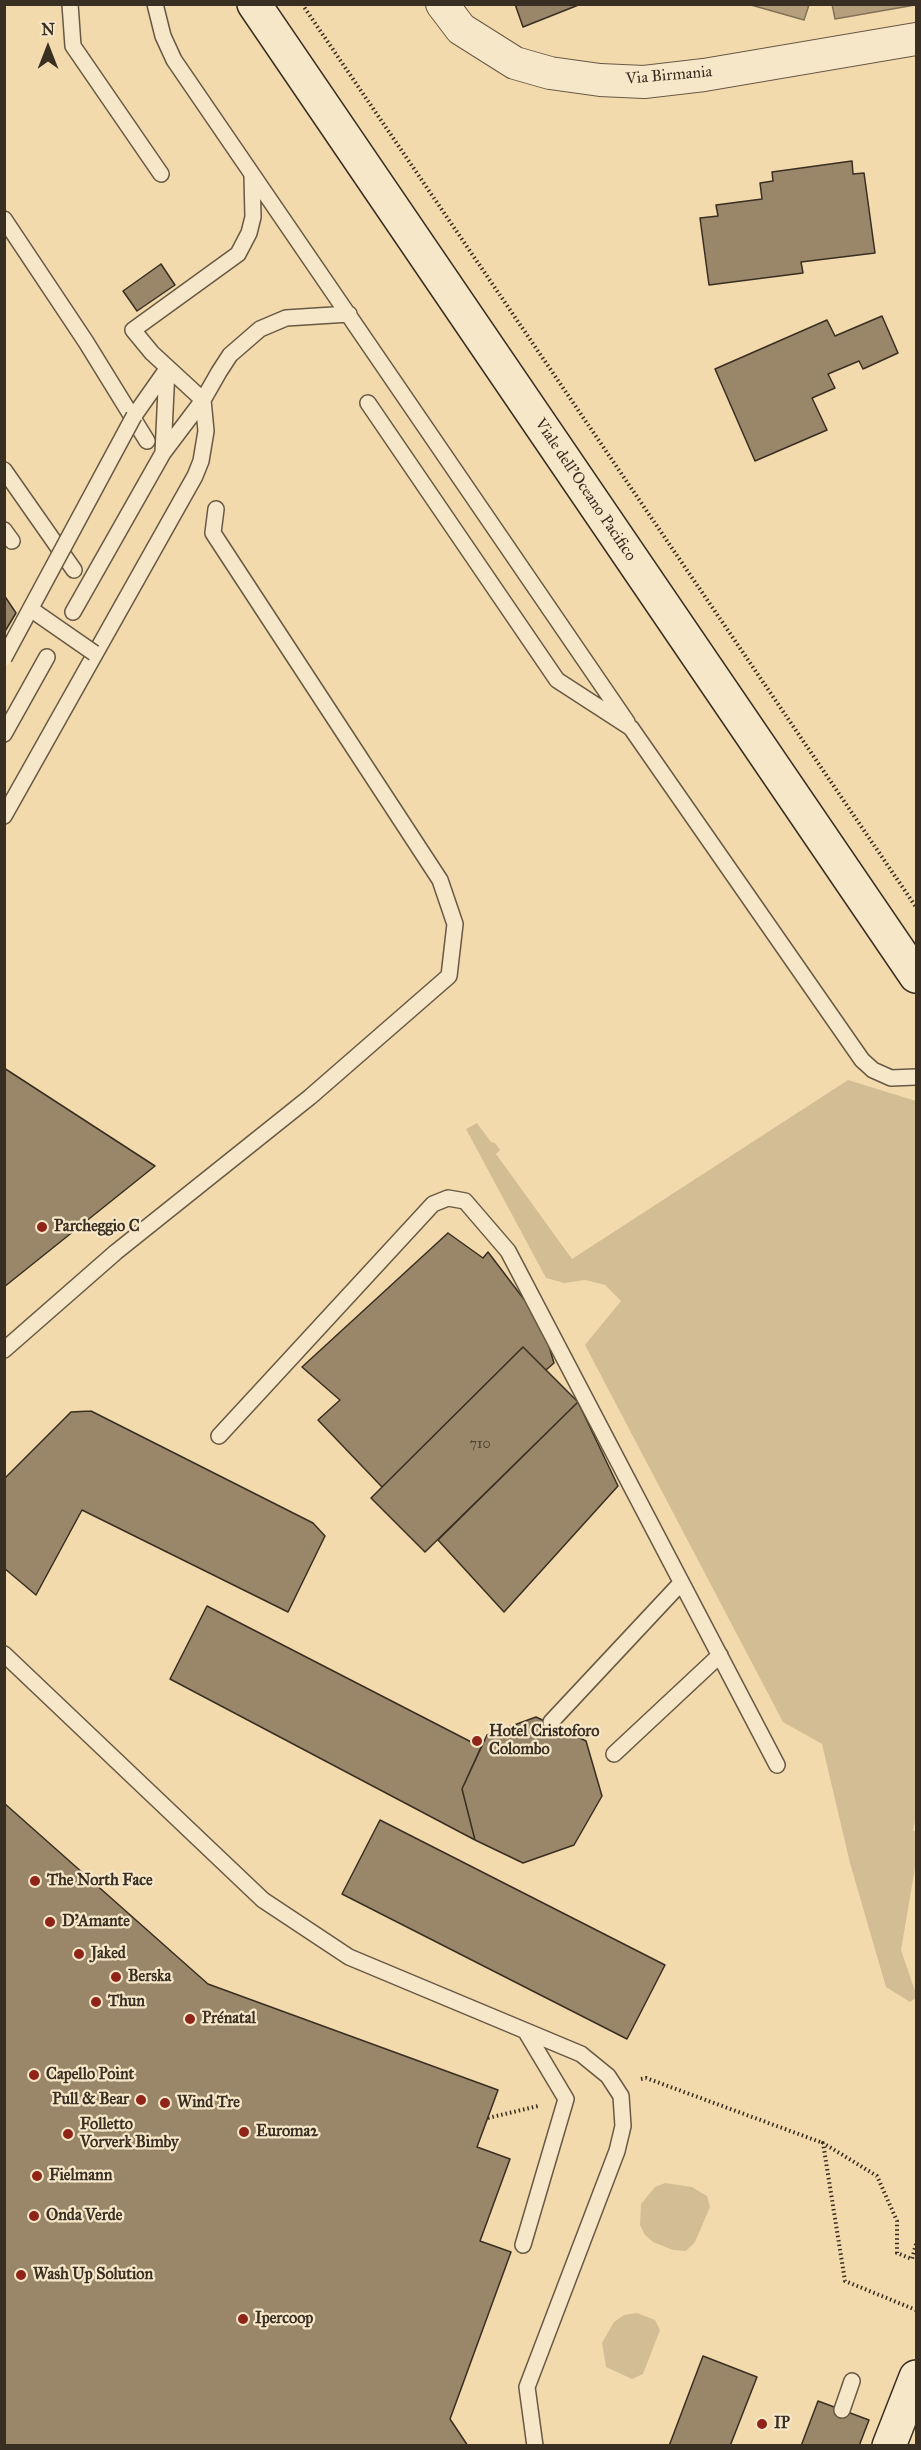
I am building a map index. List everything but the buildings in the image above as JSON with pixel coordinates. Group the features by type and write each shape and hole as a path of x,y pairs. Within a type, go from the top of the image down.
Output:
{"main road":[{"name":"Viale dell'Oceano Pacifico","path":"254,4 916,976"},
{"path":"889,2445 916,2377"}],"street":[{"name":"Via Birmania","path":"442,4 461,29 514,63 550,73 600,80 644,82 704,75 916,39"}],"lane":[{"path":"70,4 73,45 161,174"},
{"path":"155,4 168,48 251,172 631,728 862,1060 873,1070 891,1078 916,1077"},
{"path":"4,816 195,476 201,461 206,430 202,400 168,369 133,330 238,254 249,233 253,217 251,172"},
{"path":"4,219 86,342 147,441"},
{"path":"72,612 163,453 202,400 231,355 260,329 286,318 350,314"},
{"path":"4,658 32,610 134,416 168,369"},
{"path":"163,453 168,369"},
{"path":"368,403 557,680 631,728"},
{"path":"4,470 74,570"},
{"path":"4,1350 116,1252 310,1097 449,976 455,924 440,880 213,533 216,509"},
{"path":"32,610 94,653"},
{"path":"4,734 47,657"},
{"path":"219,1436 433,1204 447,1198 465,1201 508,1251 777,1766"},
{"path":"551,1722 681,1583"},
{"path":"4,1654 263,1900 349,1957 581,2054 598,2066 616,2088 621,2096 624,2115 617,2151 527,2387 535,2445"},
{"path":"614,1754 720,1655"},
{"path":"523,2246 566,2100 526,2032"},
{"path":"842,2410 852,2381"}],"path":[{"path":"302,4 916,907"},
{"path":"616,2088 646,2078 823,2143 877,2176 897,2221 897,2253 912,2259 916,2244"},
{"path":"488,2118 566,2100"},
{"path":"823,2143 845,2281 916,2310"}],"shaded area":[{"path":"809,4 804,20 751,5"},
{"path":"832,4 915,4 915,5 835,19"},
{"path":"848,1080 916,1101 916,1817 913,1830 916,1832 916,1862 901,1950 916,1994 916,1998 910,2002 886,1987 850,1863 822,1744 783,1722 585,1345 621,1301 605,1285 585,1280 564,1283 546,1278 466,1129 477,1123 491,1142 495,1143 500,1150 496,1154 572,1259"},
{"path":"665,2183 692,2187 707,2196 710,2207 695,2242 686,2251 673,2250 653,2242 645,2235 640,2225 641,2204 655,2187"},
{"path":"637,2313 655,2320 660,2330 643,2374 632,2379 606,2367 602,2343 614,2322 624,2315"}],"place":[{"name":"Parcheggio C","path":"42,1227"},
{"name":"Hotel Cristoforo Colombo","path":"477,1741"},
{"name":"The North Face","path":"35,1881"},
{"name":"D'Amante","path":"50,1922"},
{"name":"Jaked","path":"79,1954"},
{"name":"Berska","path":"116,1977"},
{"name":"Thun","path":"96,2002"},
{"name":"Prénatal","path":"190,2019"},
{"name":"Capello Point","path":"34,2075"},
{"name":"Pull & Bear","path":"141,2100"},
{"name":"Wind Tre","path":"165,2103"},
{"name":"Euroma2","path":"244,2132"},
{"name":"Folletto Vorverk Bimby","path":"68,2134"},
{"name":"Fielmann","path":"37,2176"},
{"name":"Onda Verde","path":"34,2216"},
{"name":"Wash Up Solution","path":"21,2275"},
{"name":"Ipercoop","path":"243,2319"},
{"name":"IP","path":"762,2424"}]}
